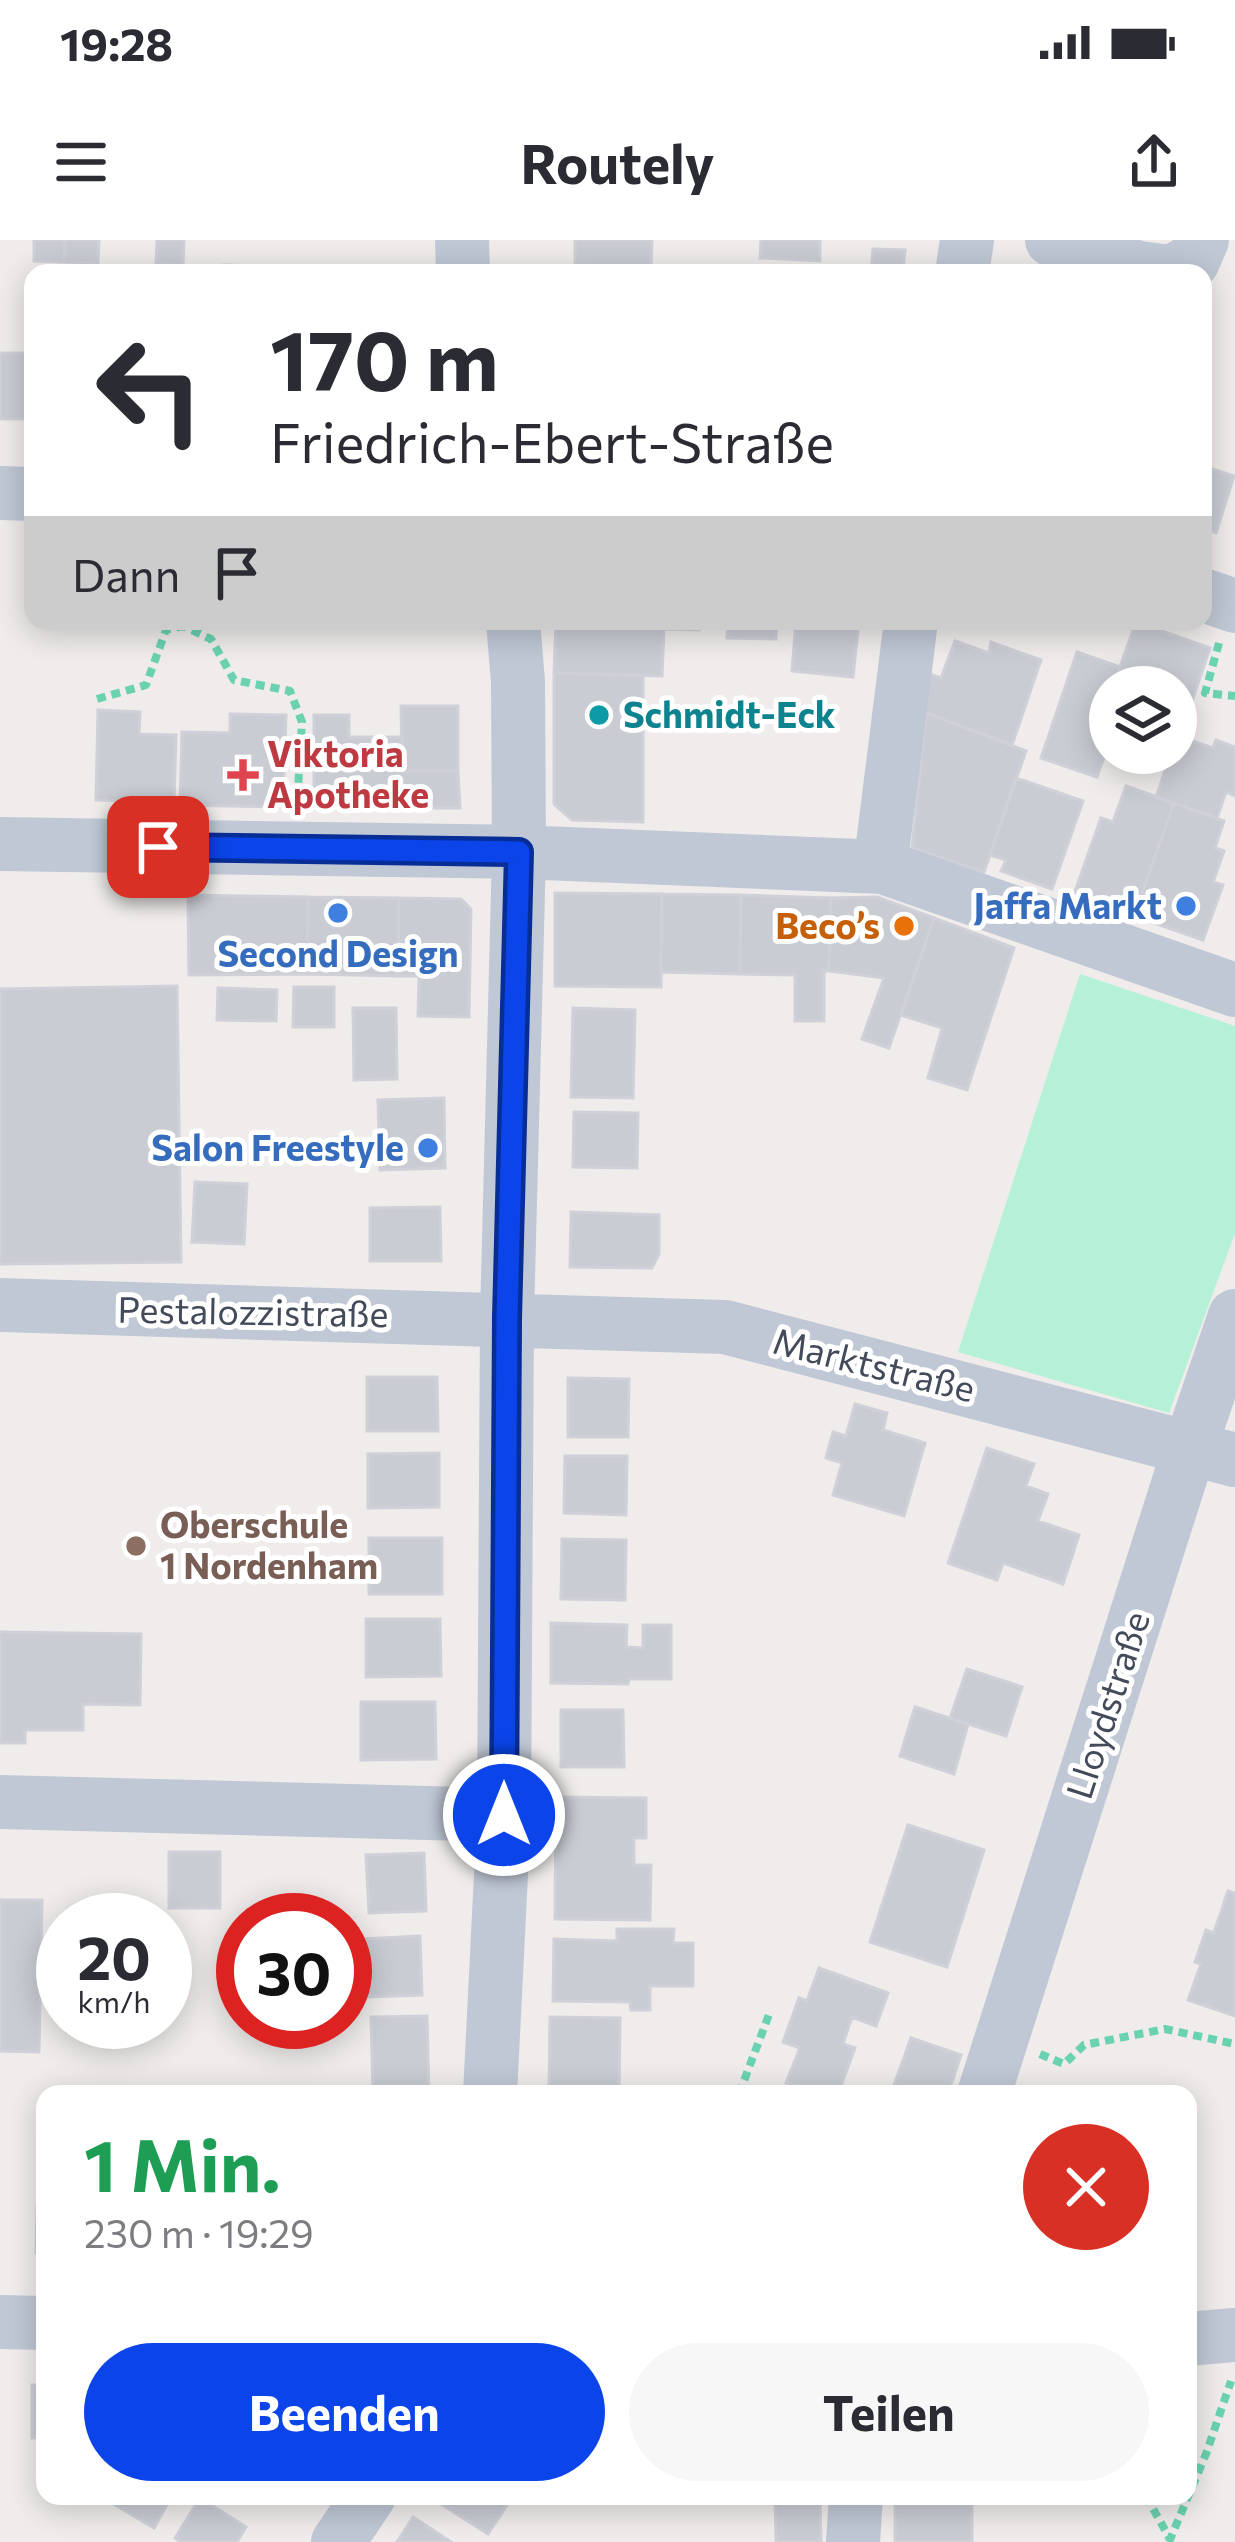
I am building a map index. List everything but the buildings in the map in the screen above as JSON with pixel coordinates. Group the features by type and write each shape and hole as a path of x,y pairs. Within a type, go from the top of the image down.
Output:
{"street":[{"path":"1052,240 1127,264"},
{"path":"490,2085 504,1815 507,1318 519,852 514,630"},
{"path":"883,844 910,630"},
{"path":"0,844 519,852 883,867 1235,989"},
{"name":"Pestalozzistraße","path":"0,1305 507,1318"},
{"name":"Lloydstraße","path":"987,2085 1213,1453 1235,1316"},
{"name":"Marktstraße","path":"507,1318 725,1327 1213,1453"},
{"path":"0,1802 504,1815"},
{"path":"0,2323 36,2323"},
{"path":"1197,2337 1235,2335"},
{"path":"338,2542 363,2505"},
{"path":"853,2542 855,2505"}],"path":[{"path":"1234,606 1205,693 1235,696"},
{"path":"97,699 146,686 166,630"},
{"path":"195,630 211,639 234,680 290,691 302,722 295,848"},
{"path":"742,2085 770,2012"},
{"path":"1002,2038 1064,2064 1084,2045 1165,2029 1235,2044"},
{"path":"1197,2477 1235,2368"},
{"path":"1151,2505 1169,2540"},
{"path":"1169,2540 1184,2505"}],"green space":[{"path":"1080,974 1235,1026 1235,1233 1169,1413 958,1352"}],"place":[{"name":"Schmidt-Eck","path":"599,715"},
{"name":"Viktoria Apotheke","path":"243,775"},
{"name":"Jaffa Markt","path":"1186,906"},
{"name":"Second Design","path":"338,913"},
{"name":"Beco’s","path":"904,926"},
{"name":"Salon Freestyle","path":"428,1148"},
{"name":"Oberschule 1 Nordenham","path":"136,1546"}],"route":[{"path":"158,847 519,852 507,1318 504,1815"}]}
